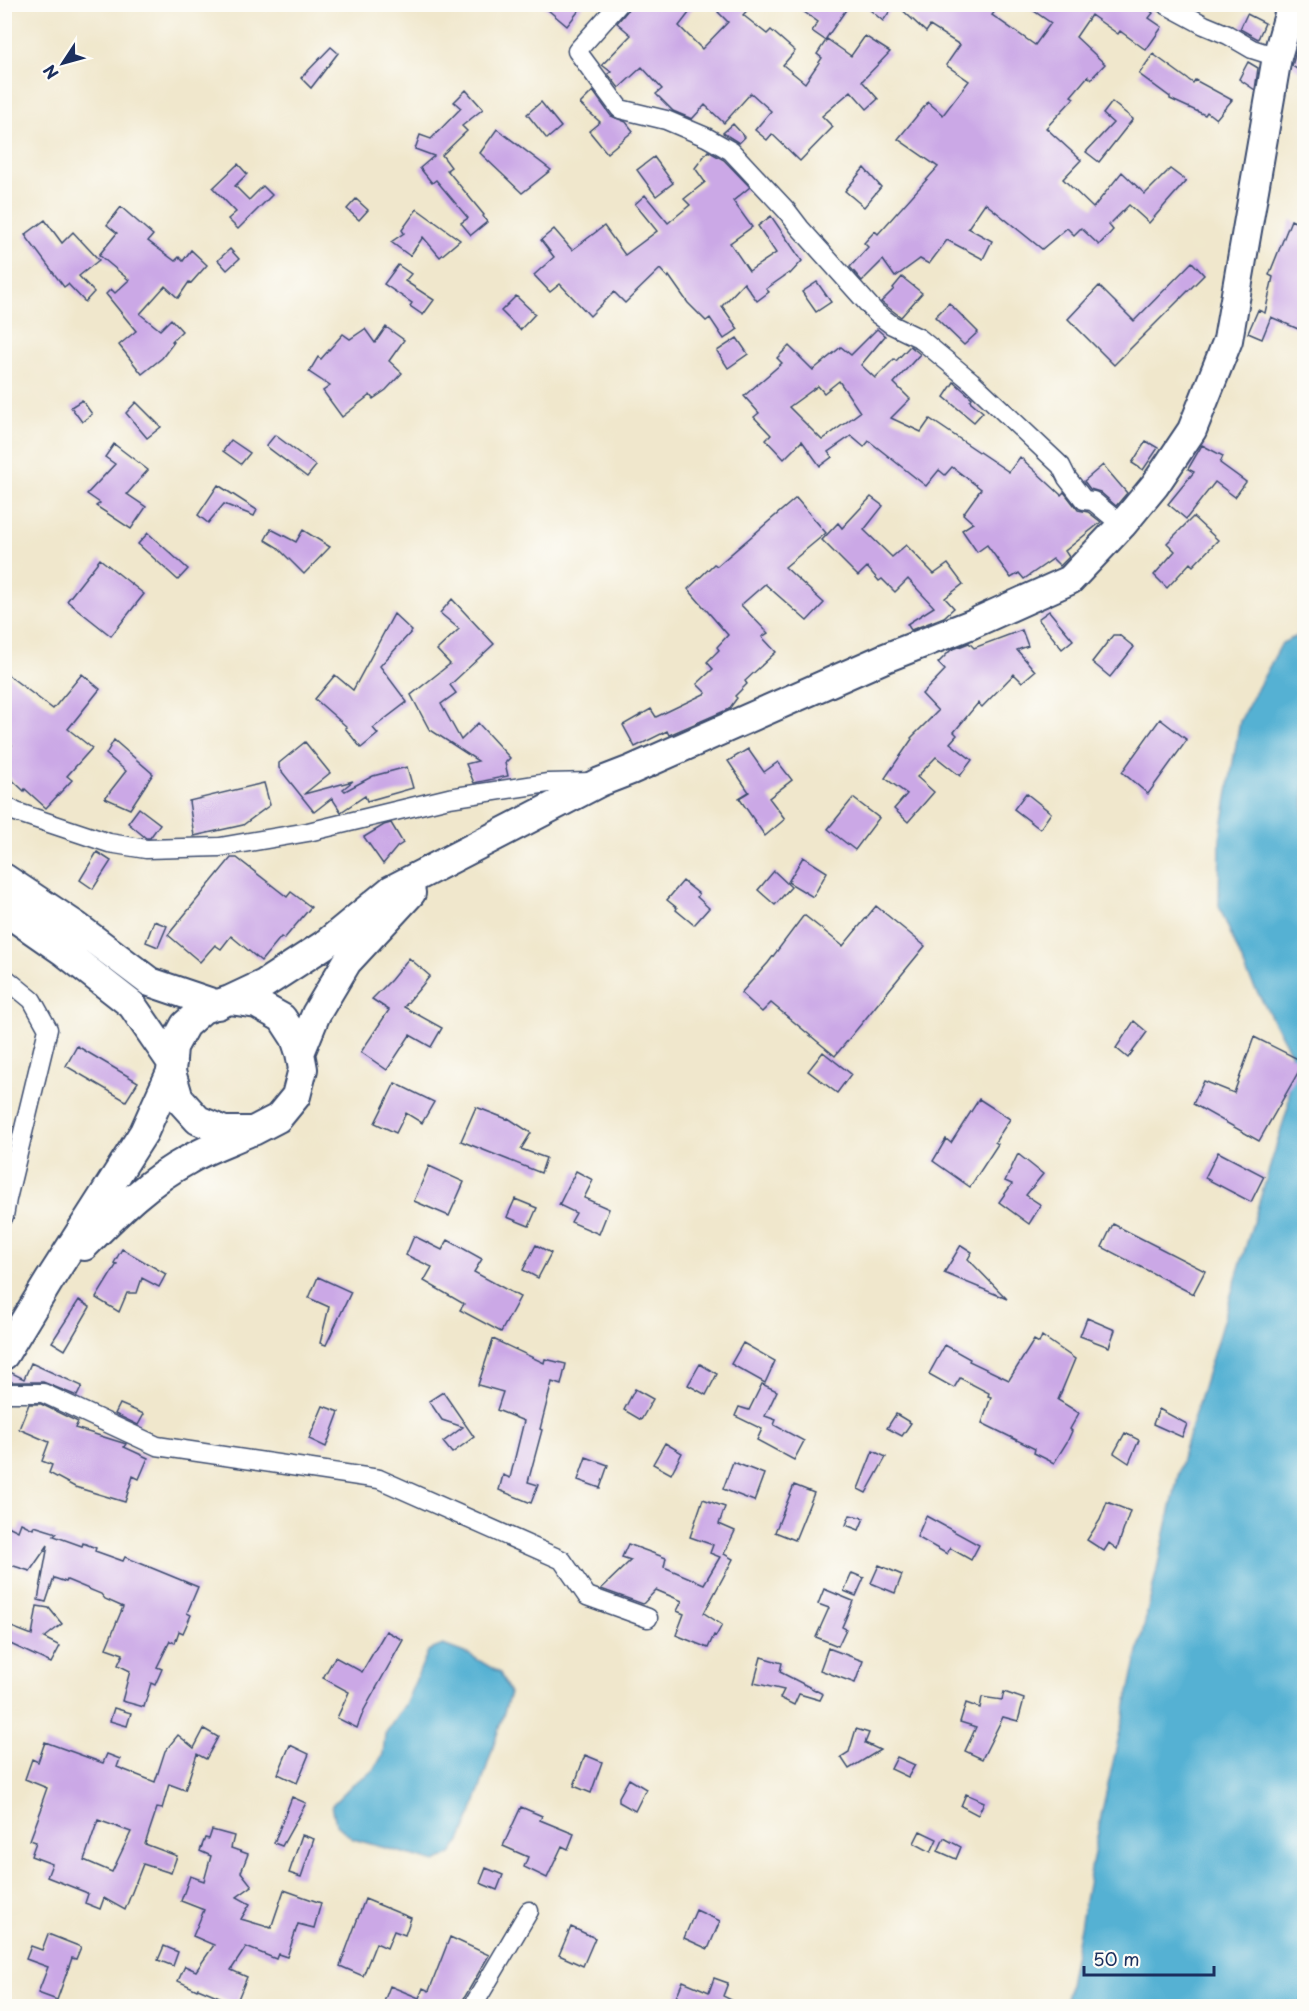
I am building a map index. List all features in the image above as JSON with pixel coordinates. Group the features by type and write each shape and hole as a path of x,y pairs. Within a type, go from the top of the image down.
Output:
{"main road":[{"path":"4,1354 144,1132 171,1068 173,1047 185,1025 203,1009 264,984 324,945 392,890 600,782 1070,580 1122,525 1155,485 1192,430 1228,340 1277,57 1292,4"},
{"path":"300,1053 316,1014 347,962 430,871"},
{"path":"4,878 76,926 150,982 224,1002 258,1004 282,1018 295,1038 303,1069 296,1096 278,1118 188,1160 159,1178 129,1201 49,1281"},
{"path":"4,910 63,951 132,1005 171,1068 180,1099 198,1120 224,1131 252,1131"}],"street":[{"path":"619,4 577,51 620,109 666,120 706,137 731,151 876,313 892,325 919,338 971,381 1061,466 1084,500 1092,501 1122,525"},
{"path":"1165,4 1204,25 1228,34 1252,49 1277,57"},
{"path":"4,805 16,812 110,843 146,849 209,847 308,832 449,798 548,783 600,782"},
{"path":"4,977 32,1000 48,1029 4,1216"},
{"path":"4,1393 43,1394 157,1446 379,1479 562,1560 586,1596 648,1618"},
{"path":"473,2007 529,1911"}],"water":[{"path":"1304,633 1304,2006 1065,2006 1102,1811 1184,1450 1288,1107 1291,1053 1248,975 1219,906 1220,839 1240,721 1282,643"},
{"path":"443,1645 470,1655 500,1673 510,1693 473,1811 460,1841 451,1854 436,1862 353,1839 336,1824 332,1805 353,1784 374,1770 383,1754 385,1734 406,1703 428,1651"}],"building":[{"path":"541,4 584,4 567,26"},
{"path":"630,4 696,4 679,26 702,49 728,22 718,12 726,4 753,4 743,15 767,34 771,30 795,51 783,65 805,83 822,58 817,54 827,39 851,56 865,36 890,52 862,81 878,99 867,109 851,91 822,116 833,127 800,161 772,134 767,140 755,130 771,111 751,93 724,123 705,105 692,119 673,111 656,94 662,89 642,67 619,88 608,74 611,72 602,65 631,35 617,23"},
{"path":"793,4 850,4 825,40 812,31 818,22"},
{"path":"863,4 895,4 883,21"},
{"path":"896,4 1001,4 992,15 1035,45 1051,23 1024,4 1142,4 1153,13 1149,18 1162,27 1146,50 1120,31 1118,34 1091,15 1076,37 1105,64 1091,79 1088,76 1071,96 1074,98 1046,128 1081,160 1063,179 1093,208 1122,172 1145,194 1170,169 1186,181 1149,223 1129,205 1109,225 1113,230 1099,245 1081,228 1074,235 1067,228 1042,249 985,203 968,228 992,241 983,259 947,240 929,264 920,259 895,277 883,260 862,281 850,267 868,247 864,243 875,231 878,234 938,167 898,139 928,102 943,115 969,81 946,65 960,45 930,26 926,32"},
{"path":"1247,14 1265,23 1258,39 1240,29"},
{"path":"1305,36 1305,74 1292,66 1297,48"},
{"path":"331,47 338,53 311,88 301,78"},
{"path":"1153,54 1193,83 1195,80 1232,100 1216,119 1207,112 1205,115 1170,99 1139,74"},
{"path":"1248,62 1258,68 1255,90 1239,79"},
{"path":"466,90 483,109 462,126 467,131 442,155 451,167 447,170 484,215 487,222 471,235 461,223 468,218 436,180 432,183 420,168 434,156 415,149 420,135 431,139 461,108 454,102"},
{"path":"593,91 611,116 626,122 633,131 607,153 589,131 600,122 580,104"},
{"path":"541,102 561,127 547,139 527,114"},
{"path":"1112,102 1133,119 1099,162 1086,152 1113,123 1103,114"},
{"path":"733,124 745,137 739,143 723,133"},
{"path":"497,129 551,170 522,193 480,153"},
{"path":"708,151 724,160 750,187 733,201 752,227 730,243 749,271 776,253 758,226 771,216 802,261 790,274 766,289 769,292 757,301 744,283 722,306 738,329 724,339 710,318 706,321 688,303 669,276 668,278 660,269 625,303 614,292 590,316 560,284 550,292 534,275 554,257 541,240 554,229 572,250 604,226 625,255 657,231 635,204 645,195 668,223 690,205 684,199 705,182 695,168"},
{"path":"654,157 673,183 656,196 637,170"},
{"path":"238,164 247,174 235,186 249,200 263,186 272,195 238,229 228,219 236,212 213,188"},
{"path":"864,168 881,187 864,207 845,191"},
{"path":"356,199 368,210 359,220 347,209"},
{"path":"121,207 153,235 148,241 175,261 179,257 183,261 191,250 207,265 191,283 189,282 178,298 165,286 140,314 160,330 171,319 182,331 172,341 174,342 162,358 142,374 119,345 136,331 106,294 111,289 115,293 129,280 99,255 117,233 107,225"},
{"path":"417,209 460,240 440,257 423,237 410,256 391,242 404,233 402,230"},
{"path":"45,220 62,243 73,232 99,260 79,276 94,292 85,302 68,284 64,287 25,235"},
{"path":"1291,220 1305,227 1305,332 1271,317 1262,339 1248,333 1258,310 1265,313 1273,277 1269,275"},
{"path":"230,249 239,259 227,270 218,260"},
{"path":"1192,262 1204,275 1114,365 1068,319 1099,286 1134,321"},
{"path":"398,265 411,274 405,281 434,300 423,315 410,306 412,303 384,284"},
{"path":"902,277 922,293 901,317 881,302"},
{"path":"817,282 831,302 816,312 802,292"},
{"path":"516,296 535,314 520,330 501,311"},
{"path":"949,303 978,332 964,345 935,317"},
{"path":"386,327 404,340 389,361 402,373 386,390 373,399 370,395 342,417 323,391 330,386 309,372 318,357 321,359 343,334 350,339 365,329 375,343"},
{"path":"877,329 885,336 861,365 875,378 910,346 920,354 894,383 910,399 891,418 921,432 930,419 1009,472 1020,457 1061,495 1064,492 1078,510 1088,512 1101,522 1065,551 1069,557 1060,566 1053,559 1024,579 1019,573 1011,578 987,545 977,552 962,530 973,523 963,514 981,489 952,467 945,475 939,470 926,486 869,441 864,447 851,436 828,452 832,457 820,466 802,441 784,459 766,440 771,435 754,417 759,413 744,396 782,363 777,358 789,346 813,370 841,347 851,355","holes":["839,381 860,412 822,440 789,407 818,386 824,393"]},
{"path":"737,338 748,354 728,368 717,351"},
{"path":"954,382 972,398 970,401 983,412 974,422 944,397"},
{"path":"82,400 92,414 82,422 71,407"},
{"path":"136,402 161,427 147,438 126,413"},
{"path":"275,435 316,466 307,477 266,446"},
{"path":"231,440 250,453 241,464 223,451"},
{"path":"1146,441 1158,448 1143,470 1132,463"},
{"path":"114,444 148,470 127,494 146,507 131,529 96,506 100,503 87,494 115,464 105,457"},
{"path":"1202,445 1223,456 1220,463 1246,482 1235,497 1215,482 1186,519 1168,504 1194,472 1188,469"},
{"path":"1103,465 1127,493 1116,506 1100,492 1090,489 1084,481"},
{"path":"218,485 257,510 254,516 224,504 208,523 198,515"},
{"path":"871,497 883,506 864,530 892,557 906,545 934,574 948,564 963,584 945,598 954,608 944,617 911,630 907,624 934,607 908,579 895,592 882,579 879,581 867,567 858,576 822,540 838,523 842,528"},
{"path":"796,498 826,533 785,567 824,603 807,621 765,584 741,605 768,633 762,637 776,652 745,681 747,684 735,696 737,698 729,709 669,735 667,731 635,747 623,725 651,709 656,717 706,693 697,684 713,669 707,662 719,650 717,647 728,635 688,589 714,564 717,566"},
{"path":"1193,517 1218,540 1193,566 1190,563 1167,588 1154,575 1175,551 1167,543"},
{"path":"271,529 296,542 303,530 330,547 304,574 277,547 265,540"},
{"path":"148,533 188,569 178,580 138,544"},
{"path":"100,559 144,594 111,636 67,601"},
{"path":"452,599 494,644 450,685 456,693 441,704 461,740 478,723 510,758 505,763 508,776 474,783 466,764 478,761 429,729 411,695 450,664 437,650 459,629 440,613"},
{"path":"1049,611 1073,640 1062,649 1038,619"},
{"path":"394,614 412,631 380,666 407,702 373,728 378,734 361,748 345,728 347,727 315,699 335,675 353,690"},
{"path":"1022,630 1028,646 1017,650 1035,671 1022,682 1014,674 982,707 978,703 954,732 957,735 950,743 972,760 960,776 936,757 917,777 934,792 908,822 894,809 907,794 885,778 911,738 938,711 922,694 945,670 938,663 951,650 969,643 974,648"},
{"path":"1113,635 1119,635 1134,647 1110,677 1092,662"},
{"path":"4,672 53,709 82,674 100,689 68,729 92,748 67,776 72,780 46,808 4,772 4,756 12,745 4,738"},
{"path":"1160,719 1187,740 1148,794 1122,772"},
{"path":"114,740 153,774 130,809 105,798 126,771 106,754"},
{"path":"305,742 330,773 304,794 353,781 343,789 345,791 373,776 407,767 413,788 367,801 365,796 341,812 332,798 314,812 279,768 279,763"},
{"path":"748,749 764,772 778,762 792,780 769,798 785,819 765,836 739,798 749,792 728,761"},
{"path":"264,783 270,805 243,825 194,836 189,801"},
{"path":"1026,793 1051,813 1040,829 1014,809"},
{"path":"853,798 879,818 855,850 828,829"},
{"path":"139,808 160,824 150,838 146,838 128,823"},
{"path":"391,823 403,843 383,864 364,837"},
{"path":"97,852 111,861 93,889 80,880"},
{"path":"803,857 827,872 813,897 788,882"},
{"path":"231,858 237,858 287,897 291,892 311,907 284,939 281,937 261,961 231,936 221,949 215,945 200,962 168,935"},
{"path":"774,871 791,887 775,905 758,890"},
{"path":"683,881 699,894 697,897 709,908 694,925 667,900"},
{"path":"876,906 925,946 835,1056 771,1003 762,1012 741,993 768,963 804,915 843,946"},
{"path":"154,921 167,926 158,947 146,942"},
{"path":"409,958 430,976 404,1007 442,1028 431,1047 410,1035 387,1070 361,1052 389,1010 372,999"},
{"path":"1134,1021 1147,1032 1128,1058 1116,1048"},
{"path":"1254,1037 1304,1062 1259,1141 1193,1104 1204,1081 1234,1093"},
{"path":"77,1046 138,1082 126,1101 66,1066"},
{"path":"823,1052 851,1074 837,1093 808,1071"},
{"path":"395,1083 434,1102 422,1123 406,1113 396,1133 375,1123"},
{"path":"979,1099 1010,1119 995,1142 998,1144 970,1187 933,1161 946,1139 951,1143"},
{"path":"476,1107 508,1118 531,1133 521,1149 546,1158 541,1173 461,1141"},
{"path":"1218,1152 1264,1176 1251,1202 1205,1178"},
{"path":"1018,1154 1043,1174 1026,1195 1041,1205 1029,1224 999,1202 1012,1184 1005,1181"},
{"path":"429,1166 464,1182 449,1216 414,1201"},
{"path":"576,1171 593,1180 584,1198 609,1209 599,1234 571,1222 576,1213 559,1205"},
{"path":"515,1199 537,1208 529,1226 507,1217"},
{"path":"1113,1224 1205,1271 1193,1294 1102,1247"},
{"path":"414,1236 442,1250 448,1240 482,1259 474,1272 520,1297 501,1332 460,1310 464,1304 424,1281 432,1267 406,1255"},
{"path":"536,1245 551,1253 538,1278 523,1270"},
{"path":"961,1245 972,1252 968,1259 1007,1299 944,1273"},
{"path":"122,1249 166,1274 159,1287 142,1278 137,1293 127,1293 119,1312 96,1298 117,1264 114,1263"},
{"path":"318,1277 351,1292 326,1345 320,1343 329,1307 309,1298"},
{"path":"79,1300 90,1307 65,1350 52,1342"},
{"path":"1087,1318 1115,1330 1109,1347 1080,1336"},
{"path":"1042,1336 1075,1359 1058,1400 1079,1413 1070,1429 1072,1431 1067,1442 1054,1463 1034,1453 1035,1449 982,1423 991,1397 988,1396 989,1393 960,1378 954,1388 929,1374 945,1345 970,1359 969,1361 1009,1380 1034,1340 1039,1343"},
{"path":"493,1339 544,1363 545,1359 566,1364 561,1385 552,1382 540,1429 542,1430 528,1482 538,1485 531,1503 499,1490 503,1475 510,1478 524,1421 497,1410 503,1392 478,1385"},
{"path":"743,1343 775,1361 765,1383 731,1364"},
{"path":"31,1363 82,1386 77,1396 43,1382 4,1382 4,1371 24,1379"},
{"path":"700,1364 717,1374 706,1395 688,1385"},
{"path":"762,1384 777,1391 765,1416 776,1420 774,1425 804,1441 794,1460 757,1440 762,1429 735,1416 739,1407 749,1410"},
{"path":"635,1389 653,1399 641,1420 624,1410"},
{"path":"443,1392 474,1437 452,1453 443,1442 463,1427 442,1420 429,1401"},
{"path":"29,1404 41,1404 78,1422 75,1428 126,1444 124,1447 148,1458 139,1479 133,1476 125,1502 75,1487 49,1473 52,1465 42,1461 49,1442 19,1429"},
{"path":"120,1404 144,1414 138,1425 115,1414"},
{"path":"323,1406 339,1412 326,1447 309,1439"},
{"path":"1159,1409 1187,1424 1182,1437 1153,1424"},
{"path":"896,1414 911,1423 902,1436 887,1428"},
{"path":"1125,1433 1139,1440 1129,1463 1114,1453"},
{"path":"665,1443 682,1453 671,1474 653,1464"},
{"path":"873,1451 886,1457 866,1493 858,1489"},
{"path":"586,1457 608,1465 600,1488 578,1480"},
{"path":"733,1462 764,1474 754,1501 723,1489"},
{"path":"794,1485 814,1493 795,1540 775,1532"},
{"path":"703,1499 725,1507 719,1524 735,1531 724,1554 733,1559 704,1613 722,1625 708,1648 676,1635 684,1614 677,1611 682,1601 656,1590 643,1604 601,1589 631,1560 622,1557 628,1544 666,1558 664,1567 704,1584 720,1557 710,1553 713,1545 690,1537"},
{"path":"1107,1502 1130,1511 1117,1549 1109,1543 1104,1551 1087,1540 1100,1520"},
{"path":"850,1515 864,1518 859,1530 846,1525"},
{"path":"926,1516 979,1545 971,1560 950,1548 947,1554 917,1537"},
{"path":"21,1523 33,1529 34,1526 57,1533 54,1536 82,1546 83,1543 96,1548 95,1551 123,1561 125,1557 198,1587 187,1613 191,1615 183,1633 179,1631 175,1643 170,1641 157,1667 162,1669 155,1685 151,1683 144,1707 122,1701 130,1671 118,1665 123,1654 106,1648 123,1607 105,1599 101,1594 67,1580 66,1582 54,1578 46,1602 38,1600 48,1545 30,1571 4,1563 4,1524 18,1531"},
{"path":"879,1565 902,1575 895,1593 871,1583"},
{"path":"852,1573 864,1578 856,1596 844,1591"},
{"path":"824,1589 853,1601 842,1627 846,1629 838,1646 816,1637 829,1608 818,1604"},
{"path":"37,1606 49,1608 62,1624 44,1638 60,1646 51,1663 4,1641 4,1624 32,1635"},
{"path":"386,1631 403,1640 364,1710 357,1728 337,1718 349,1692 323,1678 335,1657 362,1672"},
{"path":"828,1648 863,1661 855,1683 820,1670"},
{"path":"761,1657 782,1663 780,1672 823,1694 820,1700 799,1694 794,1705 780,1698 784,1690 754,1683"},
{"path":"1004,1692 1024,1699 1018,1721 1003,1717 982,1759 965,1751 976,1727 960,1722 966,1703 980,1708 982,1697 1002,1700"},
{"path":"114,1708 131,1713 127,1726 110,1721"},
{"path":"204,1729 218,1737 206,1759 197,1754 185,1790 169,1784 162,1809 157,1808 145,1844 177,1856 171,1873 143,1864 125,1910 104,1898 100,1909 85,1903 88,1894 47,1877 52,1864 31,1856 36,1842 30,1840 47,1788 25,1779 32,1759 38,1762 45,1742 103,1763 107,1754 120,1759 117,1767 155,1782 165,1751 178,1735 194,1748","holes":["98,1820 131,1832 112,1872 84,1860"]},
{"path":"856,1729 869,1733 865,1743 880,1750 849,1769 841,1757 849,1752"},
{"path":"290,1745 309,1754 297,1783 278,1774"},
{"path":"585,1755 602,1762 591,1793 574,1786"},
{"path":"897,1757 915,1765 908,1777 891,1769"},
{"path":"629,1779 646,1789 635,1811 619,1802 619,1797"},
{"path":"966,1794 984,1802 978,1815 961,1806"},
{"path":"292,1797 306,1803 282,1846 274,1843"},
{"path":"521,1807 542,1816 540,1820 574,1834 568,1849 562,1846 547,1878 524,1867 528,1857 503,1846"},
{"path":"212,1830 234,1836 231,1848 248,1854 241,1872 252,1886 237,1897 250,1904 241,1919 271,1928 284,1890 321,1903 314,1928 298,1924 287,1957 278,1954 276,1959 246,1947 231,1970 247,1977 236,2004 178,1981 185,1966 196,1971 214,1945 193,1936 204,1910 181,1901 190,1876 204,1881 211,1856 200,1851 205,1838 209,1839"},
{"path":"920,1831 937,1839 931,1852 914,1843"},
{"path":"302,1835 314,1839 301,1877 289,1873"},
{"path":"944,1838 961,1847 956,1859 938,1851"},
{"path":"486,1868 503,1875 497,1890 480,1883"},
{"path":"365,1899 411,1918 405,1935 394,1931 387,1948 376,1943 363,1976 340,1966"},
{"path":"696,1910 720,1921 708,1949 684,1938"},
{"path":"571,1927 595,1938 583,1966 559,1955"},
{"path":"48,1934 81,1947 76,1959 72,1958 57,2000 38,1993 48,1967 26,1959 31,1946 42,1950"},
{"path":"450,1937 489,1955 463,2000 462,2007 382,2007 390,1986 419,1998 423,1988 429,1991"},
{"path":"164,1946 178,1952 173,1966 158,1960"},
{"path":"714,1978 728,1983 723,1996 745,2007 685,2007 674,2002 683,1981 709,1992"}]}
